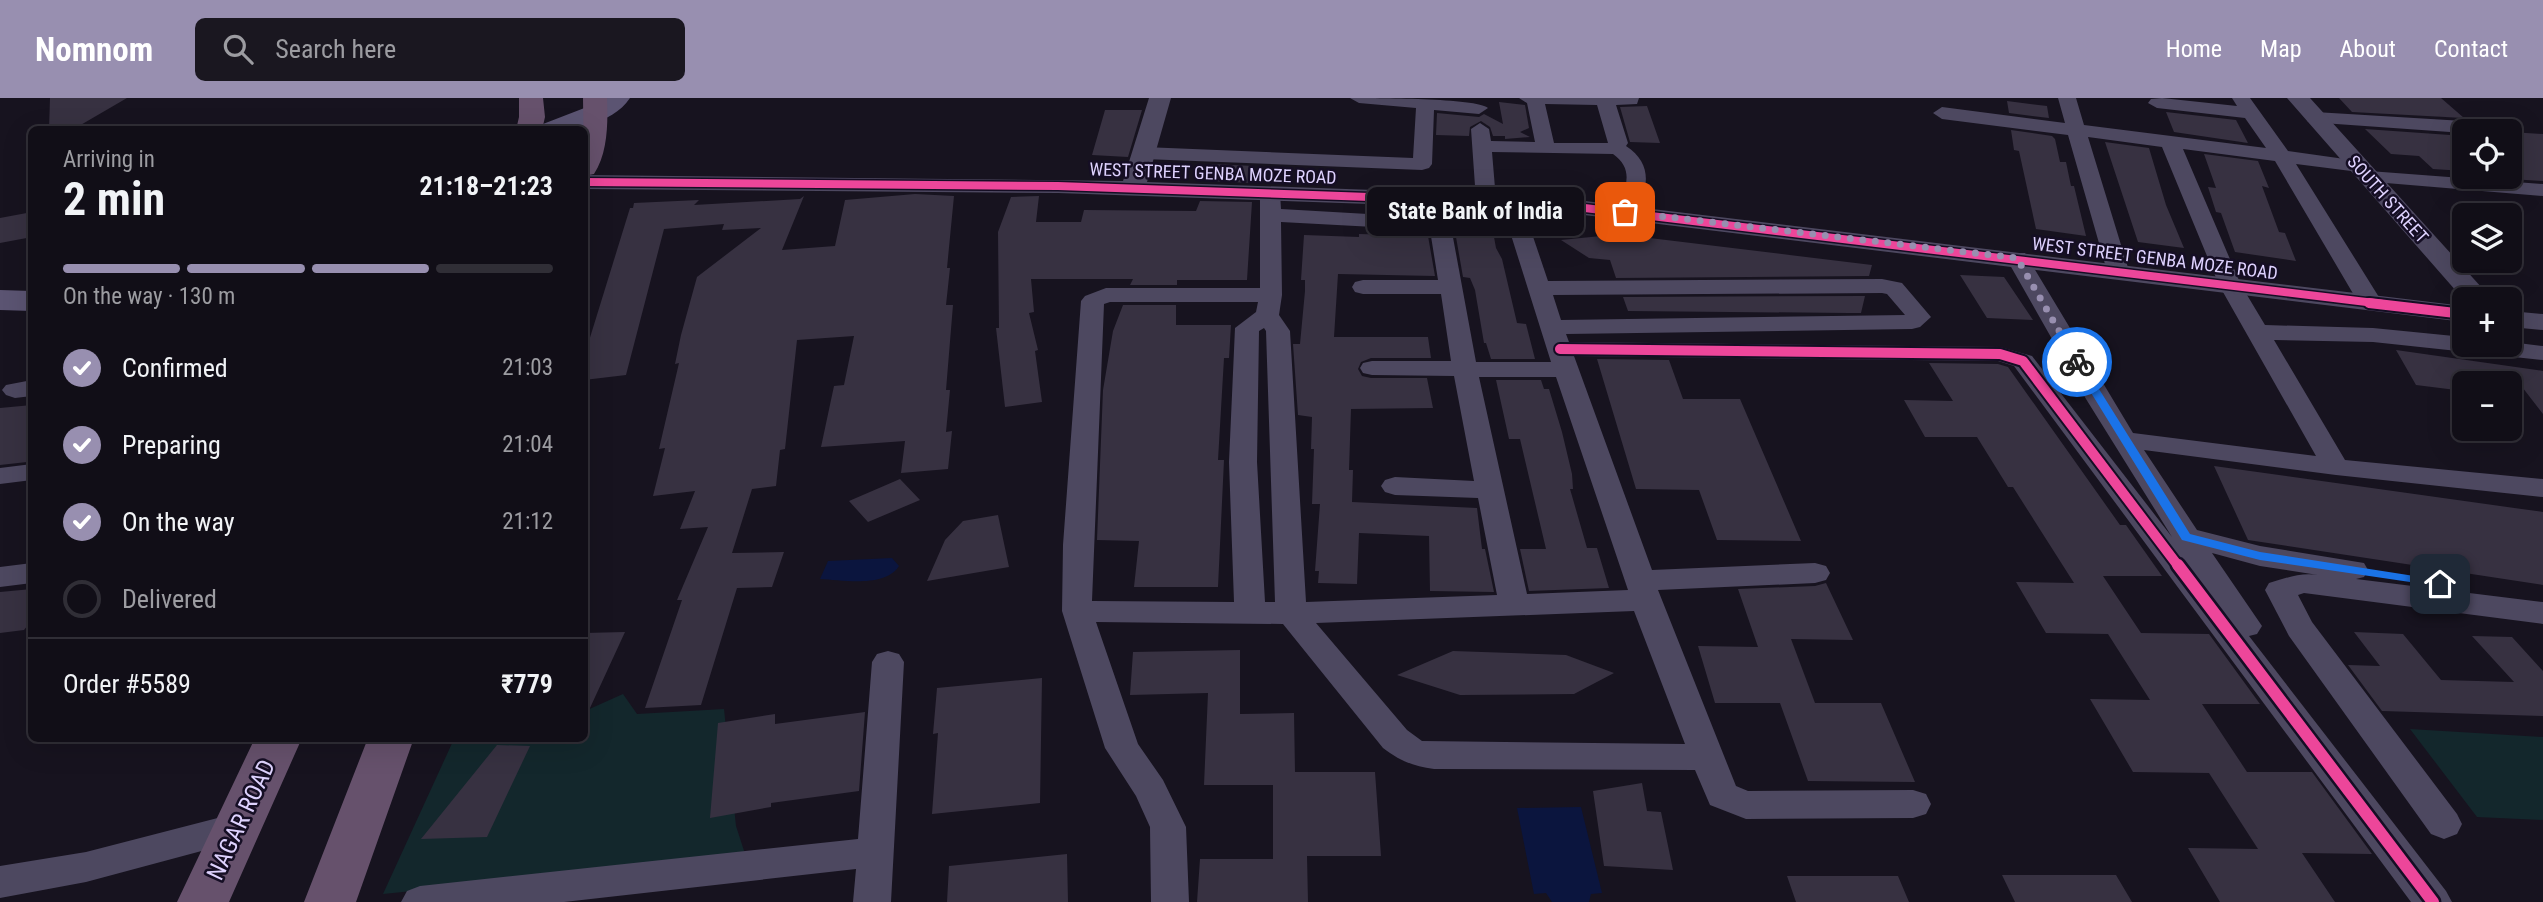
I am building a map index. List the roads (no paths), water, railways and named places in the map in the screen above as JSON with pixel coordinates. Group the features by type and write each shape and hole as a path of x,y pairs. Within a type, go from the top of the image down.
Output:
{"highway":[{"path":"530,98 530,126"},
{"path":"588,152 598,113"},
{"name":"NAGAR ROAD","path":"203,902 277,742"},
{"path":"330,902 390,742"}],"main road":[{"path":"563,126 643,98"},
{"path":"0,285 28,286"},
{"path":"0,300 28,301"}],"street":[{"path":"1133,188 1160,98"},
{"path":"1359,98 1425,105 1479,103 1481,146 1498,201 1520,229 1643,590 1722,795 1746,805 1913,804"},
{"path":"1528,98 1631,100"},
{"path":"1535,98 1546,148"},
{"path":"2067,98 2118,271"},
{"name":"SOUTH STREET","path":"2298,98 2467,287"},
{"path":"1481,146 1605,150 1615,147 1618,144 1605,100"},
{"path":"2157,103 2247,105 2282,156 2370,302"},
{"path":"1144,153 1422,164 1425,105"},
{"path":"1942,113 2282,156 2364,172 2543,190"},
{"path":"2315,118 2452,126"},
{"path":"2170,142 2230,285 2336,467"},
{"path":"1615,147 1629,155 1636,164 1639,177 1625,212"},
{"name":"WEST STREET GENBA MOZE ROAD","path":"588,182 967,184 1133,188 1270,204 1498,201 1625,212 2452,312"},
{"path":"1520,229 1440,224 1270,204 1269,305 1278,331 1291,613 1395,739 1414,753 1434,757 1707,757"},
{"path":"1440,224 1465,369 1514,605"},
{"path":"2017,258 2056,329 2125,440 2246,626"},
{"path":"1372,368 1465,369 1560,348 1622,325 1912,322 1919,317 1894,288 1882,286 1539,288"},
{"path":"1363,287 1450,287"},
{"path":"1606,288 1622,325"},
{"path":"1170,902 1168,827 1151,790 1122,748 1077,611 1079,518 1093,301 1106,295 1269,305"},
{"path":"1250,613 1243,461 1247,328 1269,305"},
{"path":"2522,320 2543,322"},
{"path":"2258,331 2384,335 2452,343"},
{"path":"1560,348 2000,354 2022,361 2433,902"},
{"path":"2522,351 2543,353"},
{"path":"2125,440 2336,467 2543,488"},
{"path":"0,476 28,472"},
{"path":"1395,486 1490,490"},
{"path":"2186,537 2260,556 2543,599"},
{"path":"1077,611 1291,613 1514,605 1815,573"},
{"path":"0,577 28,574"},
{"path":"2444,824 2300,628 2280,590 2305,583 2543,613"},
{"path":"872,902 888,662"},
{"path":"0,881 86,867 237,828"},
{"path":"420,902 875,852"}],"water":[{"path":"892,558 899,566 893,573 874,580 820,579 828,561"},
{"path":"1581,807 1602,893 1591,894 1589,902 1552,902 1546,893 1534,894 1517,808"}],"place":[{"name":"State Bank of India","path":"1625,212"}]}
